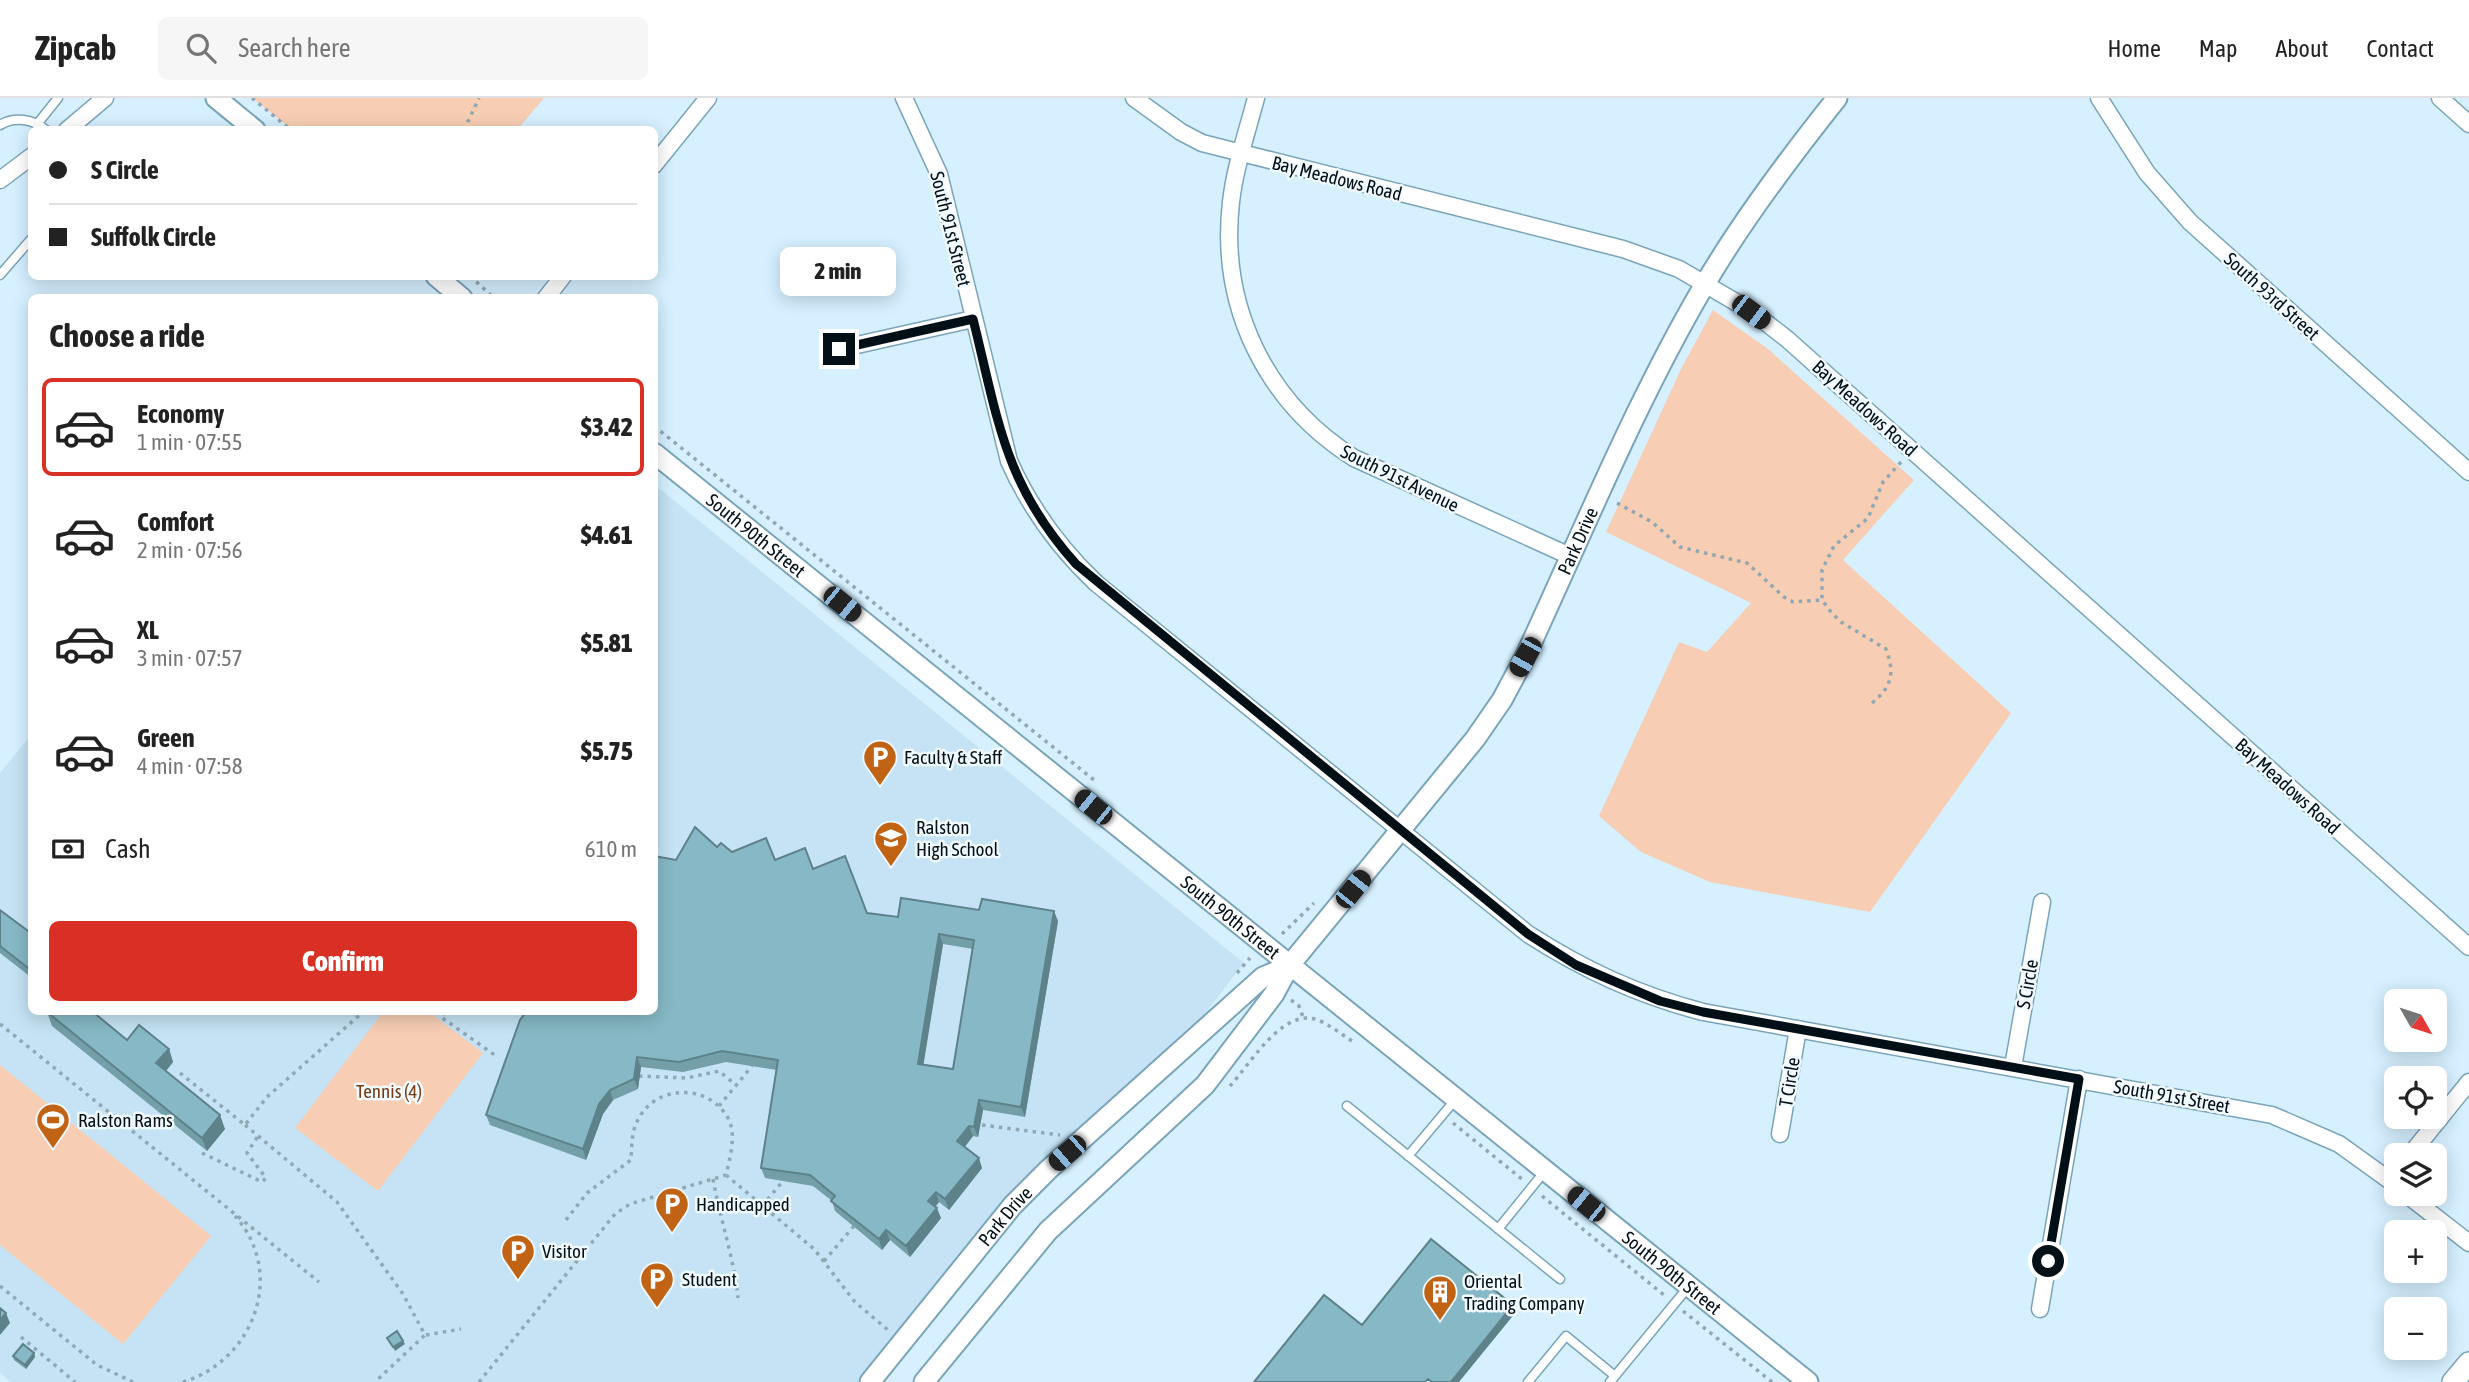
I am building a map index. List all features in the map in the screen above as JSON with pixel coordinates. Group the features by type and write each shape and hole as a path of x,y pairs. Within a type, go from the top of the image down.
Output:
{"main road":[{"path":"2453,1382 2469,1363"}],"street":[{"path":"72,126 105,98"},
{"path":"216,98 249,126"},
{"path":"658,159 708,98"},
{"name":"Bay Meadows Road","path":"1134,98 1181,132 1202,143 1623,249 1679,269 1751,312 1787,338 2469,947"},
{"name":"South 91st Avenue","path":"1256,98 1229,223 1233,283 1251,344 1285,399 1318,433 1354,458 1572,557"},
{"name":"Park Drive","path":"924,1382 1048,1231 1083,1196 1174,1117 1205,1085 1274,994 1290,966 1475,739 1502,700 1572,557 1650,386 1705,284 1744,222 1837,98"},
{"name":"South 93rd Street","path":"2099,98 2147,173 2190,222 2469,472"},
{"path":"2440,98 2469,124"},
{"name":"South 91st Street","path":"910,100 939,174 1009,461 1030,504 1059,544 1096,583 1528,934 1576,965 1660,1001 1797,1030 2272,1115 2339,1144 2384,1173"},
{"path":"0,180 28,159"},
{"path":"441,280 457,294"},
{"path":"549,294 560,280"},
{"path":"839,349 973,319"},
{"name":"South 90th Street","path":"658,456 1808,1382"},
{"name":"S Circle","path":"2013,1067 2042,902"},
{"name":"Park Drive","path":"870,1382 1013,1205 1049,1169 1263,977 1290,966"},
{"name":"T Circle","path":"1780,1134 1797,1030"},
{"path":"2040,1309 2079,1079"},
{"path":"2420,1143 2469,1082"},
{"path":"2421,1206 2469,1244"}],"lane":[{"path":"38,123 58,98"},
{"path":"0,125 18,119 41,126"},
{"path":"0,275 28,243"},
{"path":"1408,1156 1455,1100"},
{"path":"1347,1106 1560,1279"},
{"path":"1498,1229 1545,1171"},
{"path":"1528,1382 1566,1336 1613,1379 1689,1286"}],"path":[{"path":"252,98 286,126"},
{"path":"466,126 479,98"},
{"path":"474,280 490,294"},
{"path":"658,429 1098,784"},
{"path":"1872,703 1889,686 1891,661 1886,649 1840,622 1822,600 1822,570 1833,547 1868,518 1883,482 1901,462"},
{"path":"1617,503 1653,522 1680,547 1747,563 1793,602 1822,600"},
{"path":"1278,929 1284,933"},
{"path":"244,1125 267,1097 360,1015"},
{"path":"443,1015 441,1017 496,1056"},
{"path":"1225,1091 1276,1032 1303,1017"},
{"path":"0,1024 319,1282"},
{"path":"719,1106 752,1066"},
{"path":"639,1076 687,1078 719,1071 736,1085"},
{"path":"180,1073 337,1202 403,1294 425,1335"},
{"path":"566,1220 587,1193 631,1160 635,1126 649,1104 678,1092 706,1097 719,1106 729,1119 733,1136 726,1175"},
{"path":"982,1125 1065,1135"},
{"path":"202,1153 262,1182 265,1178 247,1153 258,1136"},
{"path":"480,1382 615,1214 630,1204 726,1175"},
{"path":"726,1175 824,1261 855,1302 892,1333"},
{"path":"713,1179 723,1232 735,1272 738,1298"},
{"path":"762,1206 783,1181"},
{"path":"183,1382 207,1373 230,1355 247,1332 256,1313 261,1279 257,1255 246,1232 226,1207"},
{"path":"824,1261 854,1226"},
{"path":"0,1286 97,1365 133,1382"},
{"path":"375,1382 425,1335 461,1329"},
{"path":"21,1337 75,1382"}],"shaded area":[{"name":"Ralston High School","path":"658,487 1244,963 1160,1072 1013,1205 870,1382 11,1382 0,1373 0,773 28,739 28,1015 658,1015"}],"green space":[{"path":"252,98 544,98 521,126 287,126"},
{"path":"1713,310 1768,349 1914,480 1843,560 2011,713 1870,912 1710,882 1641,852 1599,816 1679,642 1707,652 1751,603 1606,532 1681,369"},
{"name":"Tennis (4)","path":"381,1015 433,1015 483,1053 378,1191 295,1128"},
{"name":"Ralston Rams","path":"0,1065 211,1236 123,1344 0,1245"}],"building":[{"name":"Ralston High School","path":"695,827 717,847 721,843 732,852 766,838 775,860 805,848 813,869 845,856 867,913 898,917 901,898 979,910 982,899 1054,911 1021,1107 979,1100 974,1127 969,1126 957,1141 979,1158 945,1199 936,1192 928,1201 937,1208 906,1246 886,1230 879,1239 831,1201 835,1196 810,1175 761,1168 778,1060 722,1051 679,1062 637,1057 634,1079 610,1090 599,1104 583,1149 486,1115 524,1015 658,1015 658,857 676,860","holes":["939,934 974,940 953,1069 918,1064"]},
{"path":"0,910 28,931 28,968 0,946"},
{"path":"51,1015 97,1015 127,1040 139,1025 169,1049 156,1063 220,1115 202,1138"},
{"name":"Oriental Trading Company","path":"1431,1239 1513,1305 1451,1382 1432,1382 1428,1379 1425,1382 1254,1382 1324,1295 1362,1325"},
{"path":"0,1308 6,1313 0,1320"},
{"path":"397,1331 403,1341 393,1347 387,1338"},
{"path":"23,1344 34,1353 25,1365 13,1356"}],"place":[{"name":"Faculty & Staff","path":"880,787"},
{"name":"Ralston High School","path":"891,868"},
{"name":"Ralston Rams","path":"53,1150"},
{"name":"Handicapped","path":"672,1234"},
{"name":"Visitor","path":"518,1281"},
{"name":"Student","path":"657,1309"},
{"name":"Oriental Trading Company","path":"1440,1322"}],"route":[{"path":"839,349 973,319 1009,461 1030,504 1076,564 1528,934 1576,965 1614,984 1660,1001 1703,1012 2079,1079 2048,1261"}]}
